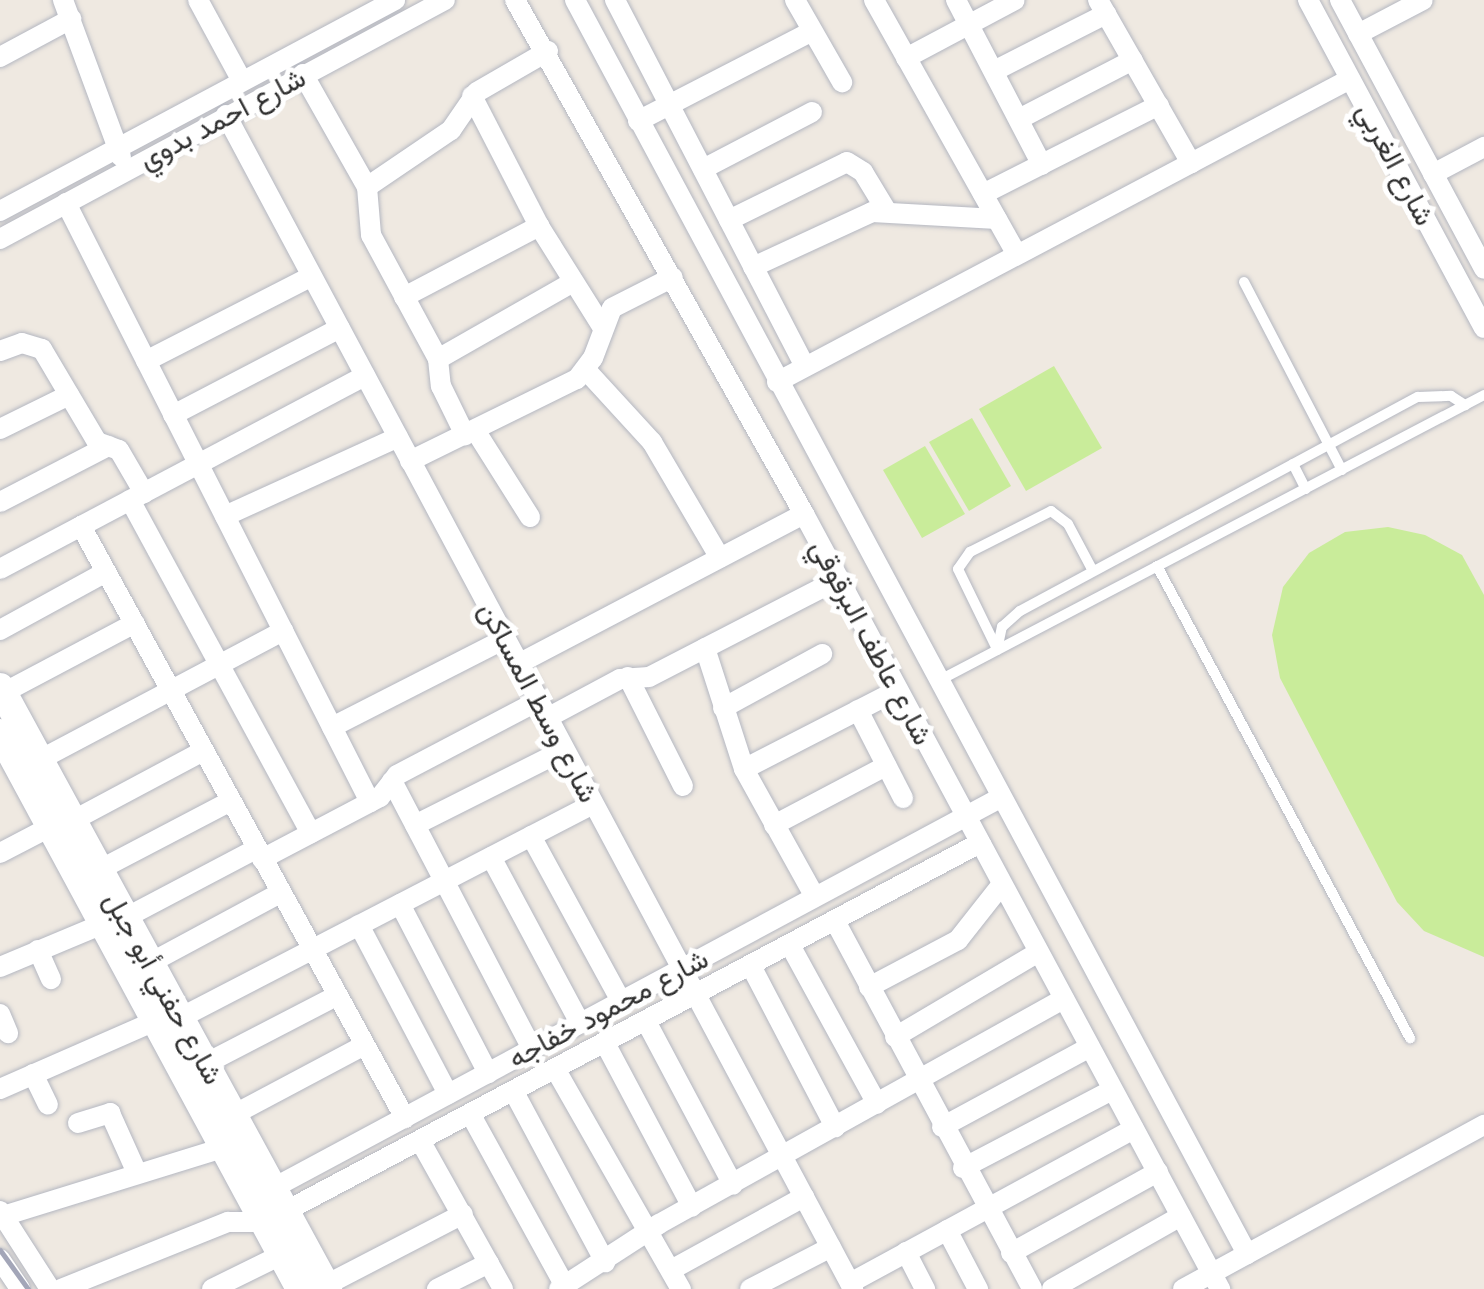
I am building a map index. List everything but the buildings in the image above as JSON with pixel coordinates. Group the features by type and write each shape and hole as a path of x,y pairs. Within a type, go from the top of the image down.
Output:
{"street":[{"path":"198,0 242,80"},
{"name":"شارع احمد بدوي","path":"0,211 395,0"},
{"name":"شارع احمد بدوي","path":"0,239 445,0"},
{"name":"شارع عاطف البرقوقي","path":"515,0 548,51 804,514 1216,1281"},
{"name":"شارع عاطف البرقوقي","path":"574,0 1247,1254"},
{"path":"615,0 805,368"},
{"path":"795,0 842,82"},
{"path":"874,0 1016,255"},
{"path":"956,0 1042,165"},
{"path":"906,58 1015,0"},
{"name":"شارع الغربي","path":"1308,0 1484,328"},
{"name":"شارع الغربي","path":"1340,0 1433,174 1478,242 1484,269"},
{"path":"1358,34 1423,0"},
{"path":"994,72 1102,7 1191,163"},
{"path":"0,57 67,10 126,170"},
{"path":"638,121 812,31"},
{"path":"367,187 451,130 472,96 548,51"},
{"path":"1019,119 1133,60"},
{"path":"303,74 367,187 371,235 438,359 441,386 530,517"},
{"path":"777,382 1350,78"},
{"path":"472,96 539,226 601,325"},
{"path":"983,194 1159,106"},
{"path":"702,169 812,112"},
{"name":"شارع وسط المساكن","path":"226,115 851,1287"},
{"path":"1433,174 1484,147"},
{"path":"729,220 847,162 864,172 886,210"},
{"path":"66,203 370,802"},
{"path":"753,266 858,215 886,210 997,220"},
{"path":"404,297 539,226"},
{"path":"146,361 312,276"},
{"path":"410,461 586,370 601,325 612,308 673,277"},
{"path":"438,359 573,282"},
{"path":"174,415 340,328"},
{"path":"0,351 22,343 42,349 97,442 124,456 137,496 219,664 311,833"},
{"path":"586,370 652,442 720,558"},
{"path":"0,568 365,376"},
{"path":"0,429 69,394"},
{"path":"225,516 398,437"},
{"path":"0,502 108,446"},
{"path":"518,664 804,514"},
{"path":"81,526 404,1118"},
{"path":"0,630 106,572"},
{"path":"0,966 114,921 311,833 370,802 392,780 542,710 628,676 650,677 838,579"},
{"path":"2,690 135,623"},
{"path":"18,763 283,630"},
{"path":"332,727 505,639"},
{"path":"705,648 744,768 815,898"},
{"path":"722,708 822,654"},
{"path":"628,676 683,786"},
{"name":"شارع حفني أبو جبل","path":"2,690 18,763"},
{"path":"744,768 898,690"},
{"path":"858,710 903,798"},
{"name":"شارع حفني أبو جبل","path":"0,734 61,824 99,870 114,921 150,963 167,1019 205,1064 233,1114 268,1205 281,1255 318,1288"},
{"path":"415,825 564,750"},
{"path":"0,853 203,751"},
{"path":"774,825 886,766"},
{"path":"392,780 532,1050"},
{"name":"شارع محمود خفاجه","path":"268,1205 404,1118 1000,798"},
{"path":"99,870 231,801"},
{"path":"0,1089 167,1019 311,950 593,804"},
{"name":"شارع حفني أبو جبل","path":"61,824 167,1019 223,1148 268,1205 318,1288"},
{"path":"531,836 621,1001"},
{"name":"شارع محمود خفاجه","path":"268,1205 422,1144 980,843"},
{"path":"491,857 580,1024"},
{"path":"869,987 958,940 1002,884"},
{"path":"150,963 280,892"},
{"path":"400,904 488,1073"},
{"path":"835,922 1032,1289"},
{"path":"359,926 448,1094"},
{"path":"790,946 877,1104"},
{"path":"38,950 51,979"},
{"path":"895,1038 1038,952"},
{"path":"751,966 835,1127"},
{"path":"205,1064 336,996"},
{"path":"472,1117 562,1287 692,1207 1064,999"},
{"path":"646,1023 733,1185"},
{"path":"606,1045 692,1207"},
{"path":"233,1114 363,1046"},
{"path":"942,1126 1090,1047"},
{"path":"557,1072 676,1280 804,1197"},
{"path":"33,1074 48,1105"},
{"path":"964,1168 1112,1090"},
{"path":"516,1094 604,1262"},
{"path":"78,1123 110,1113 137,1173"},
{"path":"1183,1289 1216,1281 1247,1254 1484,1124"},
{"path":"851,1287 906,1252 1134,1129"},
{"path":"422,1144 503,1289"},
{"path":"50,1289 2,1213 223,1148"},
{"path":"1012,1252 1158,1172"},
{"path":"61,1289 268,1205"},
{"path":"318,1288 463,1214"},
{"path":"1052,1289 1181,1216"},
{"path":"947,1230 978,1289"},
{"path":"750,1289 831,1247"},
{"path":"906,1252 925,1289"},
{"path":"212,1289 281,1255"},
{"path":"0,1259 20,1289"},
{"path":"437,1289 490,1263"}],"lane":[{"path":"1244,282 1342,470"},
{"path":"938,681 1484,395"},
{"path":"998,650 1010,617 1418,397 1451,396 1465,406"},
{"path":"1293,464 1306,489"},
{"path":"998,650 958,570 970,552 1052,511 1068,524 1094,572"},
{"path":"1157,566 1410,1038"}],"green space":[{"path":"1054,366 1102,448 1026,491 979,409"},
{"path":"972,418 1011,486 969,511 929,442"},
{"path":"925,446 965,514 922,538 883,470"},
{"path":"1388,527 1425,535 1462,555 1484,595 1484,957 1424,931 1397,902 1280,678 1272,635 1283,587 1309,553 1345,532"}],"railway":[{"path":"0,1250 28,1289"}]}
